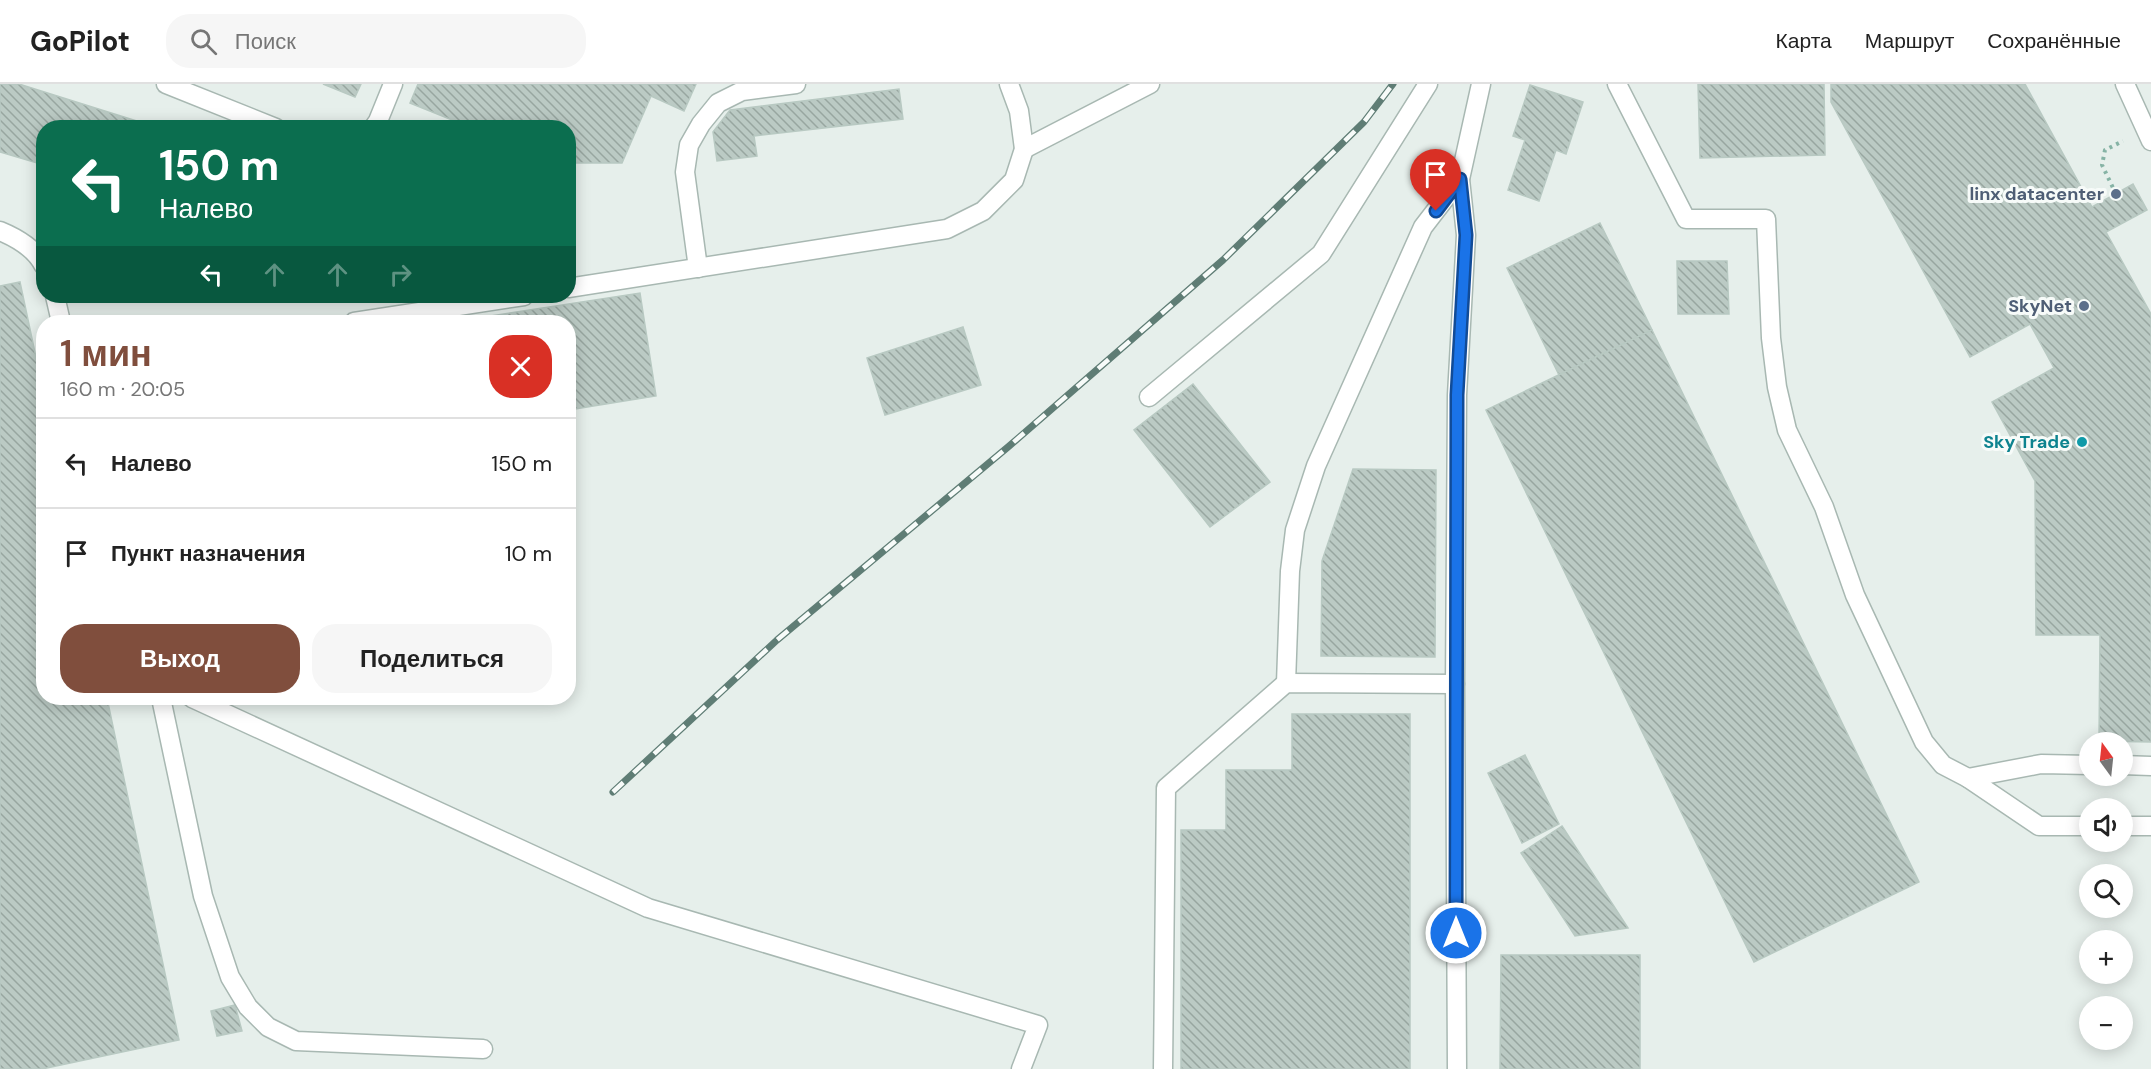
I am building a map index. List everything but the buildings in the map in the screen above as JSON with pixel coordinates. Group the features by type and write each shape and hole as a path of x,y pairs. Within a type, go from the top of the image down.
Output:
{"lane":[{"path":"166,84 256,120"},
{"path":"378,120 393,84"},
{"path":"698,268 685,172 689,145 700,124 718,103 742,91 796,84"},
{"path":"576,287 947,229 983,211 1014,180 1024,149 1019,111 1009,84"},
{"path":"1024,149 1150,84"},
{"path":"1149,397 1321,254 1428,84"},
{"path":"1457,1069 1455,684 1457,395 1466,235 1460,179 1481,84"},
{"path":"1617,84 1686,219 1766,219 1772,338 1777,387 1787,430 1824,507 1855,595 1924,742 1943,765 1968,778 2039,826 2079,826"},
{"path":"2125,84 2151,141"},
{"path":"1286,683 1290,571 1295,530 1316,466 1423,227 1460,179"},
{"path":"0,231 19,239 36,255"},
{"path":"400,315 478,303"},
{"path":"1163,1069 1166,788 1286,683 1455,684"},
{"path":"162,705 203,896 230,977 248,1006 268,1027 296,1041 483,1049"},
{"path":"207,705 648,908 1038,1025 1021,1069"},
{"path":"1968,778 2041,764 2079,765"},
{"path":"2133,765 2151,766"},
{"path":"2133,826 2151,826"}],"path":[{"path":"2116,194 2102,165 2105,150 2123,141"}],"railway":[{"path":"613,792 777,640 1008,447 1223,260 1364,122 1393,84"}],"place":[{"name":"linx datacenter","path":"2116,194"},
{"name":"SkyNet","path":"2084,306"},
{"name":"Sky Trade","path":"2082,442"}],"route":[{"path":"1436,211 1460,179 1466,235 1457,395 1456,933"}]}
